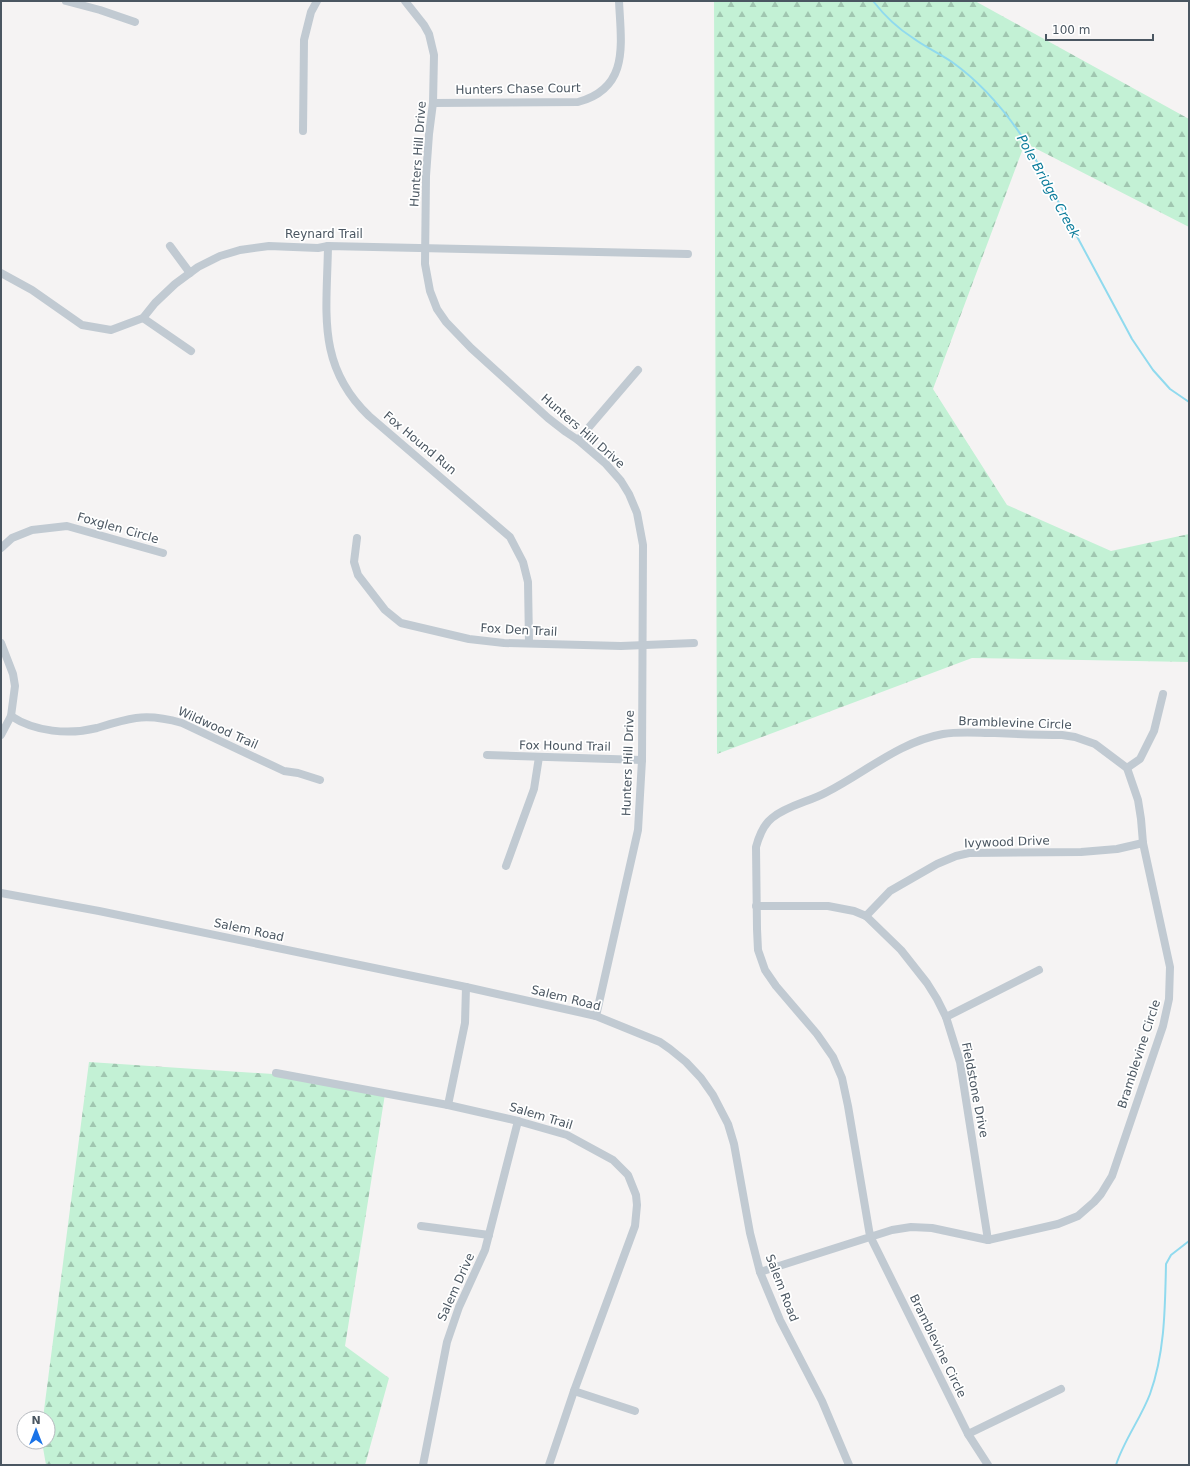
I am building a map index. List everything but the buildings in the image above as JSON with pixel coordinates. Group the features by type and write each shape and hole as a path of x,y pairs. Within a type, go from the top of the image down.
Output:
{"street":[{"path":"66,1 100,10 135,22"},
{"path":"303,131 304,40 311,12 317,1"},
{"name":"Hunters Hill Drive","path":"406,1 424,25 432,44 434,55 433,103 426,176 425,264 430,291 446,322 471,348 548,418 578,440 606,464 621,481 629,494 637,513 643,545 642,760 638,830 596,1016"},
{"name":"Hunters Chase Court","path":"433,103 578,102 597,95 613,80 618,70 621,52 619,1"},
{"path":"170,246 190,273"},
{"name":"Reynard Trail","path":"143,318 155,303 175,284 198,267 220,256 240,250 269,246 318,248 328,246 426,247 688,254"},
{"name":"Fox Hound Run","path":"328,246 327,332 333,363 342,383 354,400 369,416 510,537 523,562 528,582 529,643"},
{"path":"1,273 32,290 82,325 111,330 143,318 191,351"},
{"path":"578,440 638,370"},
{"name":"Foxglen Circle","path":"1,548 12,538 32,530 67,526 163,553"},
{"name":"Fox Den Trail","path":"357,538 354,562 358,574 385,610 401,622 469,639 504,644 529,643 643,646 694,643"},
{"path":"1,643 13,674 15,686 11,716 1,735"},
{"path":"1127,768 1140,758 1154,730 1163,694"},
{"name":"Wildwood Trail","path":"11,716 21,723 44,730 65,732 96,728 117,721 138,718 170,720 182,723 284,771 298,773 320,780"},
{"name":"Bramblevine Circle","path":"760,1272 870,1236 892,1230 911,1227 932,1228 988,1240 1058,1224 1068,1221 1082,1213 1104,1190 1112,1176 1163,1026 1170,988 1168,956 1143,843 1138,800 1127,768 1095,744 1075,737 956,732 934,736 914,742 895,751 826,793 779,813 764,827 756,846 758,950 765,970 776,986 817,1034 833,1057 842,1078 848,1106 870,1236 968,1434 988,1465"},
{"name":"Fox Hound Trail","path":"487,755 539,758 642,760"},
{"path":"506,866 534,789 539,758"},
{"name":"Ivywood Drive","path":"866,916 890,891 938,864 956,856 969,853 1081,852 1116,849 1143,843"},
{"name":"Salem Road","path":"1,893 99,911 466,987 596,1016 665,1046 686,1062 701,1078 713,1095 728,1124 734,1144 750,1233 760,1272 780,1320 822,1401 850,1465"},
{"name":"Fieldstone Drive","path":"756,906 828,906 854,911 866,916 901,950 927,983 946,1017 960,1062 988,1240"},
{"path":"946,1017 1039,970"},
{"path":"448,1105 465,1023 466,987"},
{"name":"Salem Trail","path":"276,1074 448,1105 518,1120 568,1135 613,1160 628,1175 636,1195 637,1205 635,1226 574,1391 549,1465"},
{"name":"Salem Drive","path":"423,1465 447,1342 452,1324 485,1250 518,1120"},
{"path":"421,1226 489,1235"},
{"path":"968,1434 1061,1389"},
{"path":"574,1391 635,1411"}],"green space":[{"path":"714,1 975,1 1189,119 1189,227 1025,143 933,389 1007,505 1111,551 1189,534 1189,662 972,658 717,754"},
{"path":"89,1062 273,1074 385,1094 345,1346 389,1378 365,1465 46,1465 43,1450 56,1450 56,1410 44,1410"}],"waterway":[{"name":"Pole Bridge Creek","path":"873,1 896,26 947,59 974,80 1004,111 1029,147 1132,339 1153,370 1170,389 1189,402"},
{"name":"Pole Bridge Creek","path":"1116,1465 1123,1447 1150,1394 1159,1362 1163,1330 1166,1264 1171,1255 1189,1241"}]}
